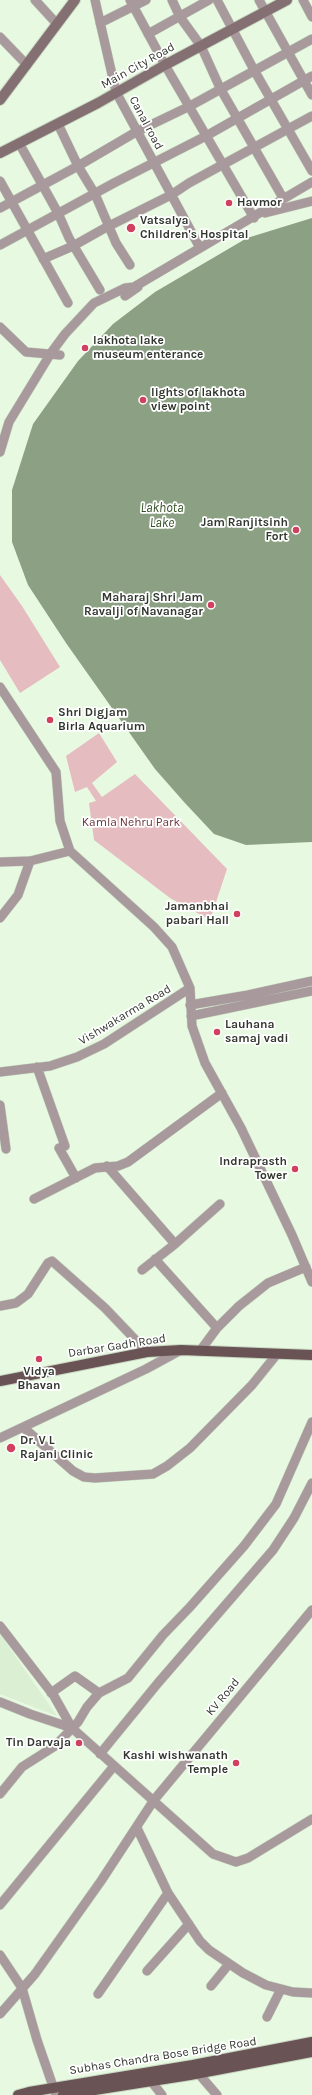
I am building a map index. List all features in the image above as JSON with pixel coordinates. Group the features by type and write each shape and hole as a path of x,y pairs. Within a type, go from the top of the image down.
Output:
{"main road":[{"name":"Darbar Gadh Road","path":"0,1381 147,1352 181,1350 312,1355"},
{"name":"Subhas Chandra Bose Bridge Road","path":"18,2095 55,2091 312,2042"},
{"name":"Subhas Chandra Bose Bridge Road","path":"63,2095 103,2092 151,2081 312,2052"}],"street":[{"path":"35,0 57,24"},
{"path":"0,100 75,0"},
{"name":"Canal road","path":"95,0 116,92 136,132 200,248"},
{"path":"100,23 132,3 146,0"},
{"path":"172,0 180,17 202,46 220,88 283,198"},
{"path":"148,34 209,0"},
{"path":"217,0 270,100 312,171"},
{"path":"259,0 288,51 308,78 312,95"},
{"name":"Main City Road","path":"0,153 58,124 165,64 202,46 287,0"},
{"path":"303,0 312,18"},
{"path":"132,3 206,136 254,217"},
{"path":"0,37 27,65"},
{"path":"0,208 78,166 136,132 190,106 220,88 312,39"},
{"path":"0,245 206,136 308,78"},
{"path":"43,259 73,246 171,196 189,183 312,116"},
{"path":"58,124 78,166 95,194 116,243 130,265"},
{"path":"19,143 58,213 73,246 100,290"},
{"path":"0,182 68,303"},
{"path":"0,452 9,422 50,354 64,334 94,303 125,288 134,287 312,182"},
{"path":"254,217 312,201"},
{"path":"125,296 200,248"},
{"path":"0,327 26,352 60,355"},
{"path":"0,687 56,772 60,821 70,851 154,927 172,947 190,988 191,1016 196,1042 205,1064 241,1128 312,1282"},
{"path":"0,862 30,861 70,851"},
{"path":"0,918 18,895 30,861"},
{"path":"190,1005 248,995 312,981"},
{"name":"Vishwakarma Road","path":"0,1072 50,1066 77,1057 104,1044 190,988"},
{"path":"191,1016 312,991"},
{"path":"38,1067 66,1146 59,1148 76,1178"},
{"path":"34,1199 95,1168 128,1162 222,1093"},
{"path":"0,1105 6,1149"},
{"path":"107,1166 175,1244"},
{"path":"142,1270 175,1244 220,1204"},
{"path":"155,1259 217,1328"},
{"path":"0,1306 16,1302 28,1294 48,1263 52,1261 104,1308 147,1352"},
{"path":"200,1351 217,1328 239,1306 268,1283 306,1267"},
{"path":"0,1438 146,1370 181,1350"},
{"path":"24,1428 73,1471 84,1477 95,1478 153,1474 167,1466 190,1448 252,1385 277,1354"},
{"path":"0,1794 22,1767 55,1746 72,1728 99,1693 128,1678 264,1520 276,1504 312,1422"},
{"path":"100,1754 158,1683 273,1550 294,1518 312,1483"},
{"name":"KV Road","path":"0,2014 35,1974 137,1828 154,1800 312,1610"},
{"path":"0,1626 51,1692 72,1728 214,1854 236,1862 258,1853 312,1819"},
{"path":"51,1692 74,1676 99,1693"},
{"path":"0,1702 72,1728"},
{"path":"0,1905 114,1766"},
{"path":"137,1828 168,1892 200,1941 219,1958 266,1985 281,1989 312,1993"},
{"path":"98,1994 168,1892"},
{"path":"147,1971 189,1924"},
{"path":"0,1955 22,1988 46,2068 55,2091"},
{"path":"211,1986 229,1964"},
{"path":"267,2018 281,1989"},
{"path":"198,2073 217,2095"},
{"path":"151,2081 162,2095"}],"shaded area":[{"path":"0,1634 57,1716 0,1694"}],"green space":[{"path":"0,575 22,606 60,667 20,693 0,660"},
{"name":"Kamla Nehru Park","path":"99,733 117,762 92,783 102,797 135,774 227,869 210,920 170,898 94,840 89,803 96,801 87,787 75,792 66,756"}],"water":[{"name":"Lakhota Lake","path":"312,218 312,842 246,845 214,834 184,802 155,769 66,643 28,585 12,542 12,490 33,424 78,361 113,324 155,292 247,238"}],"place":[{"name":"Havmor","path":"229,203"},
{"name":"Vatsalya Children's Hospital","path":"131,228"},
{"name":"lakhota lake museum enterance","path":"85,348"},
{"name":"lights of lakhota view point","path":"143,400"},
{"name":"Jam Ranjitsinh Fort","path":"296,530"},
{"name":"Maharaj Shri Jam Ravalji of Navanagar","path":"211,605"},
{"name":"Shri Digjam Birla Aquarium","path":"50,720"},
{"name":"Jamanbhai pabari Hall","path":"237,914"},
{"name":"Lauhana samaj vadi","path":"217,1032"},
{"name":"Indraprasth Tower","path":"295,1169"},
{"name":"Vidya Bhavan","path":"39,1359"},
{"name":"Dr. V L Rajani Clinic","path":"11,1448"},
{"name":"Tin Darvaja","path":"79,1743"},
{"name":"Kashi wishwanath Temple","path":"236,1763"}]}
